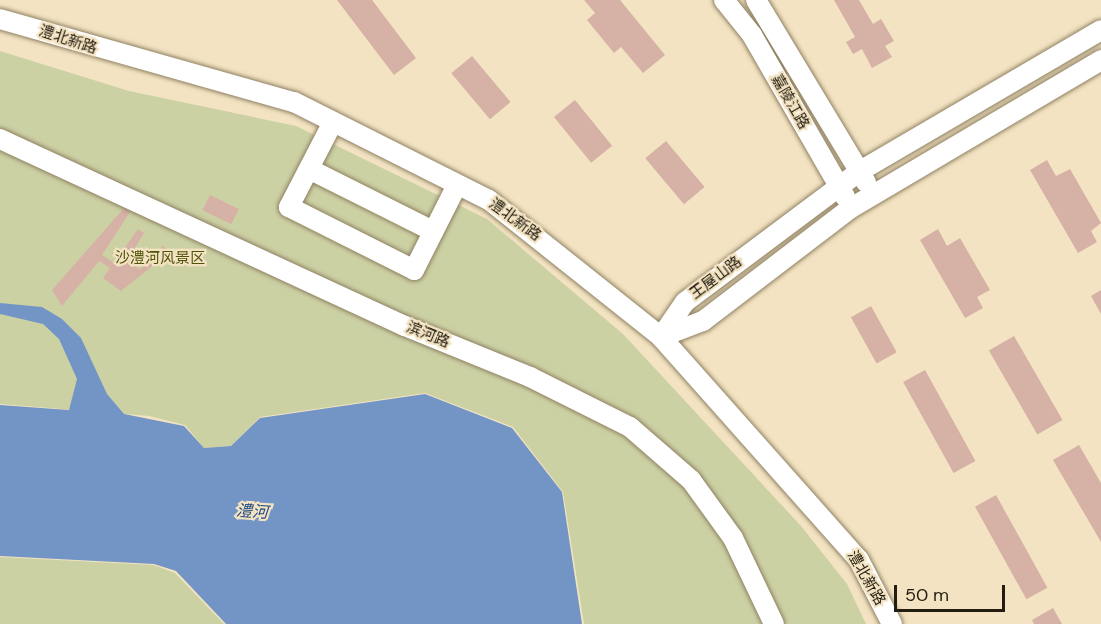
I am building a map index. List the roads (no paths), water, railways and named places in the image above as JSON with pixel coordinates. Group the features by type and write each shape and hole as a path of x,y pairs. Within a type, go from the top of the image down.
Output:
{"street":[{"name":"嘉陵江路","path":"724,0 752,35 851,208"},
{"name":"嘉陵江路","path":"756,0 873,195"},
{"name":"澧北新路","path":"0,18 294,102 489,200 560,253 661,337 859,560 892,624"},
{"name":"王屋山路","path":"661,337 685,302 838,186 1101,30"},
{"name":"王屋山路","path":"661,337 703,321 851,208 1101,60"},
{"path":"333,122 289,207 403,265 414,270 457,184"},
{"name":"滨河路","path":"0,139 405,326 530,377 630,427 691,480 733,538 774,624"},
{"path":"309,169 433,231"}],"water":[{"name":"澧河","path":"0,303 42,307 62,319 81,338 107,394 124,414 184,426 204,448 231,446 260,418 425,394 512,428 562,492 582,624 226,624 176,571 154,564 0,556 0,405 69,410 77,379 59,339 43,324 0,314"}],"park label":[{"name":"沙澧河风景区","path":"160,259"}]}
